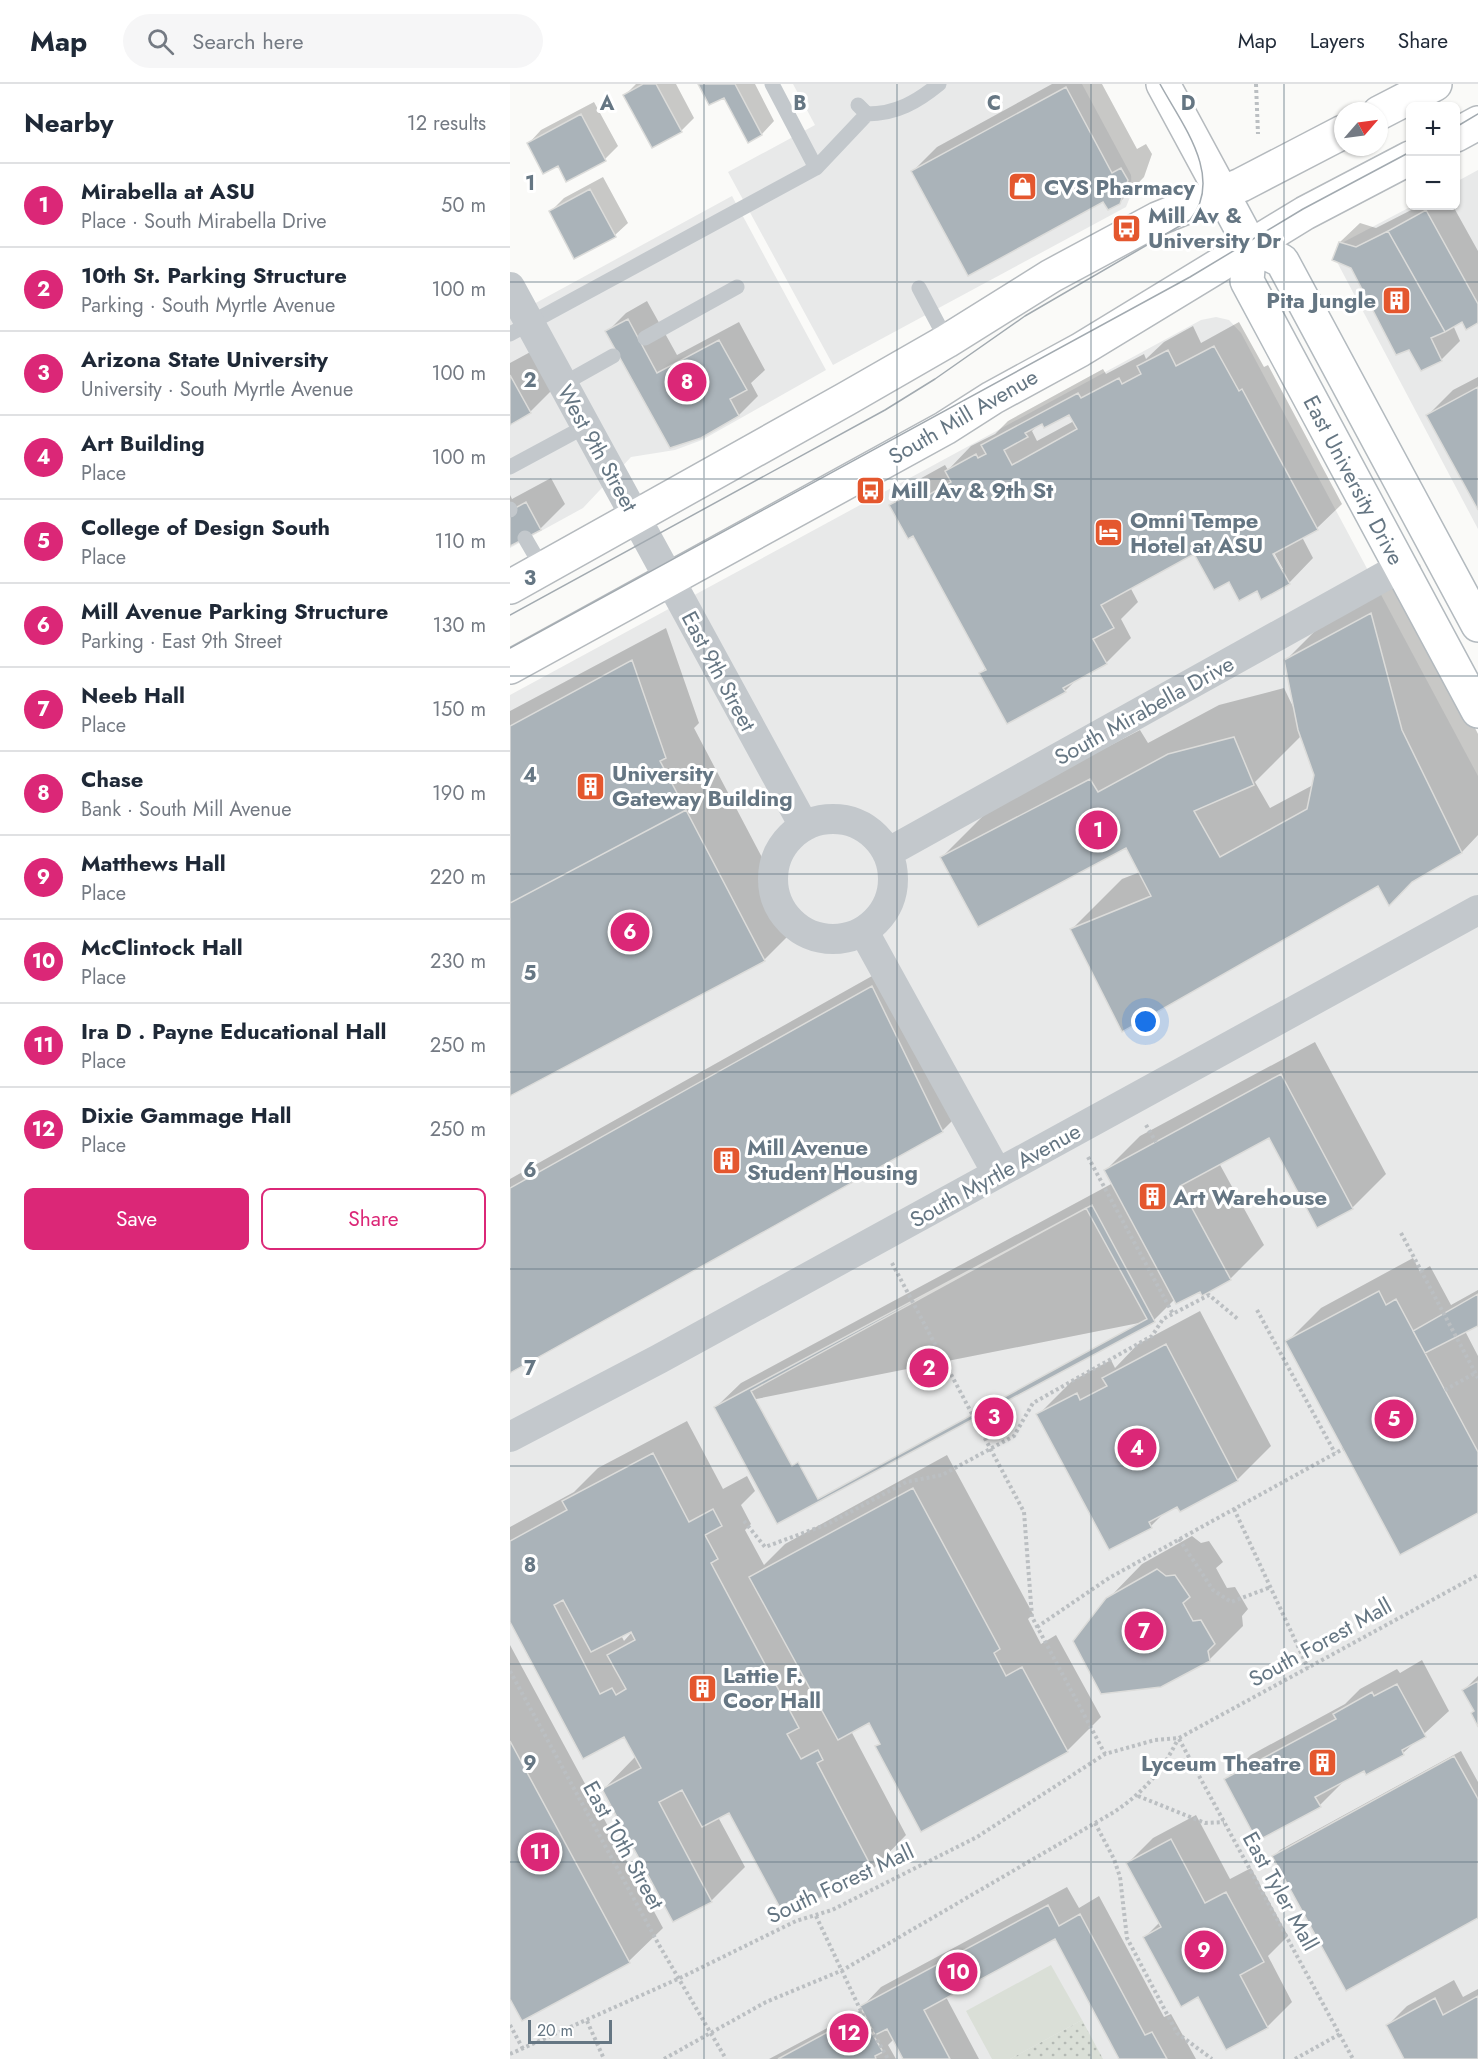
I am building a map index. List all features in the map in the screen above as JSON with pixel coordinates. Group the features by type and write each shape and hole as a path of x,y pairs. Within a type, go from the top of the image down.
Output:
{"main road":[{"path":"1163,84 1250,245"},
{"path":"1388,108 1435,84"},
{"path":"1460,132 1478,123"},
{"path":"510,587 947,341 1070,266 1157,219 1222,192 1334,136"},
{"name":"South Mill Avenue","path":"510,667 945,428 992,398 1080,350 1305,213 1406,160"},
{"name":"East University Drive","path":"1478,626 1282,261 1250,245 1247,281 1478,711"}],"street":[{"name":"West 9th Street","path":"510,287 520,328 563,384 668,579"},
{"name":"South Mirabella Drive","path":"887,853 1401,567"},
{"name":"East 9th Street","path":"668,579 804,826"},
{"path":"841,819 860,825 876,837 887,853 893,879 888,905 878,920 864,932 847,939 827,940 809,935 792,925 780,910 774,892 772,872 778,854 788,838 804,826 822,820 841,819"},
{"name":"South Myrtle Avenue","path":"510,1437 879,1239 1478,910"},
{"path":"864,932 997,1173"}],"lane":[{"path":"772,84 816,168"},
{"path":"520,328 816,168 863,110 897,110 917,100 939,84"},
{"path":"645,338 737,287"},
{"path":"919,288 947,341"},
{"path":"563,384 613,356"},
{"path":"510,467 586,426"},
{"path":"525,538 543,569"}],"path":[{"path":"1256,84 1258,134"},
{"path":"1143,1120 1156,1142"},
{"path":"1085,1151 1173,1314"},
{"path":"1401,1233 1478,1378"},
{"path":"879,1239 1024,1512 1032,1617 1105,1754"},
{"path":"744,1521 765,1547 828,1524 906,1482 942,1474 1014,1436 1033,1403 1152,1336 1163,1319 1209,1295 1239,1320"},
{"path":"1257,1310 1335,1453"},
{"path":"1445,1390 1475,1372"},
{"path":"1037,1627 1109,1578 1343,1449"},
{"path":"1234,1509 1308,1668"},
{"path":"1179,1539 1212,1590 1232,1602 1270,1587"},
{"name":"South Forest Mall","path":"510,2054 680,1978 796,1921 832,1910 977,1837 1105,1754 1155,1740 1179,1738 1478,1575"},
{"name":"East 10th Street","path":"510,1671 726,2059"},
{"path":"664,2059 766,2002 843,1970 1095,1823 1138,1796 1166,1764 1179,1738"},
{"name":"East Tyler Mall","path":"1179,1738 1353,2059"},
{"path":"1138,1796 1206,1823 1224,1822"},
{"path":"1095,1823 1114,1858 1120,1877 1127,1938 1177,2033 1212,2059"},
{"path":"816,1916 859,2007 888,2059"},
{"path":"587,2021 604,2059"},
{"path":"510,2025 523,2049"},
{"path":"1295,2059 1340,2034"}],"shaded area":[{"path":"793,84 1082,84 1131,175 1132,192 1126,207 833,365 728,172 815,125"},
{"path":"1478,170 1478,529 1337,262 1340,244 1406,209 1460,210 1460,180"},
{"path":"732,196 826,370 702,440 675,450 631,457 583,508 510,548 510,317"},
{"path":"1216,317 1229,320 1241,333 1478,776 1478,2059 510,2059 510,695 1201,320"},
{"path":"1051,1965 1082,2020 1010,2059 992,2059 966,2011"},
{"path":"1082,2020 1103,2059 1010,2059"}],"building":[{"path":"643,84 656,84 682,132 652,148 623,95"},
{"path":"698,84 735,84 762,135 748,143 724,98 709,105"},
{"name":"CVS Pharmacy","path":"1066,87 1112,173 1121,168 1128,180 1120,204 1108,210 1103,202 968,276 911,171"},
{"path":"581,114 606,161 566,182 558,166 543,174 527,143"},
{"path":"590,189 616,237 574,259 549,211"},
{"path":"1426,210 1478,304 1478,323 1466,330 1462,322 1445,332 1388,231"},
{"name":"Pita Jungle","path":"1388,231 1445,332 1431,338 1442,361 1421,371 1409,350 1396,355 1351,268 1332,260 1339,242 1356,247"},
{"path":"628,319 657,373 719,340 747,390 730,399 739,416 701,438 670,448 605,331"},
{"name":"Omni Tempe Hotel at ASU","path":"1214,346 1239,391 1242,389 1318,530 1273,554 1290,584 1261,600 1257,591 1239,601 1229,582 1214,590 1194,554 1101,605 1114,628 1093,639 1107,664 1063,688 1066,692 1007,724 979,673 986,670 913,536 908,539 889,505 920,489 925,497 951,482 945,471 976,454 978,458 986,454 981,445 1078,393 1081,398 1119,378 1122,384 1141,374 1137,366 1168,350 1176,366","holes":["1069,415 1077,429 1012,465 1004,450 1028,437 1025,433 1042,424 1044,428"]},
{"path":"510,375 531,413 510,425"},
{"path":"1478,387 1478,510 1426,415"},
{"path":"526,502 541,530 510,546 510,511"},
{"path":"1371,613 1402,730 1462,853 1412,882 1389,906 1378,886 1122,1032 1070,929 1151,896 1126,848 978,927 940,857 1090,779 1098,792 1168,754 1234,737 1254,785 1194,811 1220,857 1307,809 1314,775 1298,730 1284,660"},
{"name":"University Gateway Building","path":"632,660 666,758 660,761 686,810 510,903 510,726"},
{"path":"686,810 765,961 510,1096 510,903"},
{"name":"Mill Avenue Student Housing","path":"872,986 943,1132 510,1373 510,1188"},
{"name":"Art Warehouse","path":"1281,1074 1353,1209 1317,1228 1269,1138 1180,1186 1231,1280 1202,1296 1200,1292 1176,1304 1104,1170"},
{"path":"1092,1205 1155,1322 777,1524 714,1407"},
{"path":"1086,1208 1147,1319 818,1499 798,1462 792,1466 751,1391"},
{"path":"1379,1291 1386,1305 1396,1299 1478,1452 1478,1513 1400,1555 1285,1341"},
{"path":"1478,1294 1478,1326 1425,1353 1413,1331"},
{"path":"1166,1344 1238,1481 1180,1512 1177,1507 1149,1522 1152,1528 1109,1550 1036,1414 1077,1393 1080,1400 1107,1386 1102,1378"},
{"name":"Lattie F. Coor Hall","path":"653,1453 689,1522 713,1509 722,1526 705,1535 718,1559 711,1563 799,1728 787,1734 801,1759 818,1750 823,1760 817,1763 873,1870 785,1917 729,1813 702,1827 682,1790 659,1802 712,1902 673,1922 602,1789 641,1768 624,1737 583,1759 510,1622 510,1541 567,1510 562,1501","holes":["563,1600 591,1652 631,1632 635,1640 607,1655 626,1689 616,1695 612,1688 600,1694 554,1605"]},
{"path":"913,1488 1000,1649 994,1653 1006,1676 1022,1667 1068,1752 921,1832 875,1746 880,1744 869,1723 838,1740 749,1577"},
{"path":"1157,1569 1166,1576 1175,1575 1190,1597 1183,1603 1193,1621 1201,1620 1215,1644 1208,1651 1210,1661 1161,1687 1101,1694 1073,1641 1106,1598"},
{"path":"1478,1681 1478,1727 1471,1713 1474,1711 1462,1690"},
{"name":"Lyceum Theatre","path":"1397,1684 1426,1737 1402,1750 1404,1755 1366,1775 1364,1771 1315,1797 1321,1807 1257,1841 1224,1779 1336,1719 1333,1714 1372,1692 1374,1696"},
{"path":"510,1741 630,1963 522,2021 510,1999"},
{"path":"1454,1756 1478,1799 1478,1918 1346,1991 1272,1856"},
{"path":"1171,1839 1205,1903 1226,1892 1264,1962 1240,1975 1268,2028 1226,2050 1198,1997 1181,2007 1143,1937 1161,1927 1126,1863"},
{"path":"1048,1905 1059,1926 1080,1914 1145,2035 1152,2032 1167,2059 1119,2059 1055,1939 924,2010 950,2059 903,2059 887,2029 875,2035 860,2006"},
{"path":"1478,1996 1478,2059 1404,2059 1386,2025 1435,1998 1443,2015"},
{"path":"861,2014 883,2052 875,2056 876,2059 778,2059"}],"tram line":[{"path":"510,615 885,410 935,379 1025,316 1190,220 1200,203 1203,186 1201,168 1188,133 1160,84"},
{"path":"1460,125 1478,114"},
{"path":"510,648 1190,277 1303,209 1406,154"}],"place":[{"name":"CVS Pharmacy","path":"1023,187"},
{"name":"Mill Av & University Dr","path":"1127,228"},
{"name":"Pita Jungle","path":"1397,300"},
{"name":"Chase","path":"687,382"},
{"name":"Mill Av & 9th St","path":"870,490"},
{"name":"Omni Tempe Hotel at ASU","path":"1109,533"},
{"name":"University Gateway Building","path":"591,786"},
{"name":"Mirabella at ASU","path":"1098,830"},
{"name":"Mill Avenue Parking Structure","path":"630,932"},
{"name":"Mill Avenue Student Housing","path":"726,1160"},
{"name":"Art Warehouse","path":"1152,1197"},
{"name":"10th St. Parking Structure","path":"929,1368"},
{"name":"Arizona State University","path":"994,1417"},
{"name":"College of Design South","path":"1394,1419"},
{"name":"Art Building","path":"1137,1448"},
{"name":"Neeb Hall","path":"1144,1631"},
{"name":"Lattie F. Coor Hall","path":"702,1688"},
{"name":"Lyceum Theatre","path":"1322,1763"},
{"name":"Ira D . Payne Educational Hall","path":"540,1852"},
{"name":"Matthews Hall","path":"1204,1950"},
{"name":"McClintock Hall","path":"958,1972"},
{"name":"Dixie Gammage Hall","path":"849,2033"}]}
